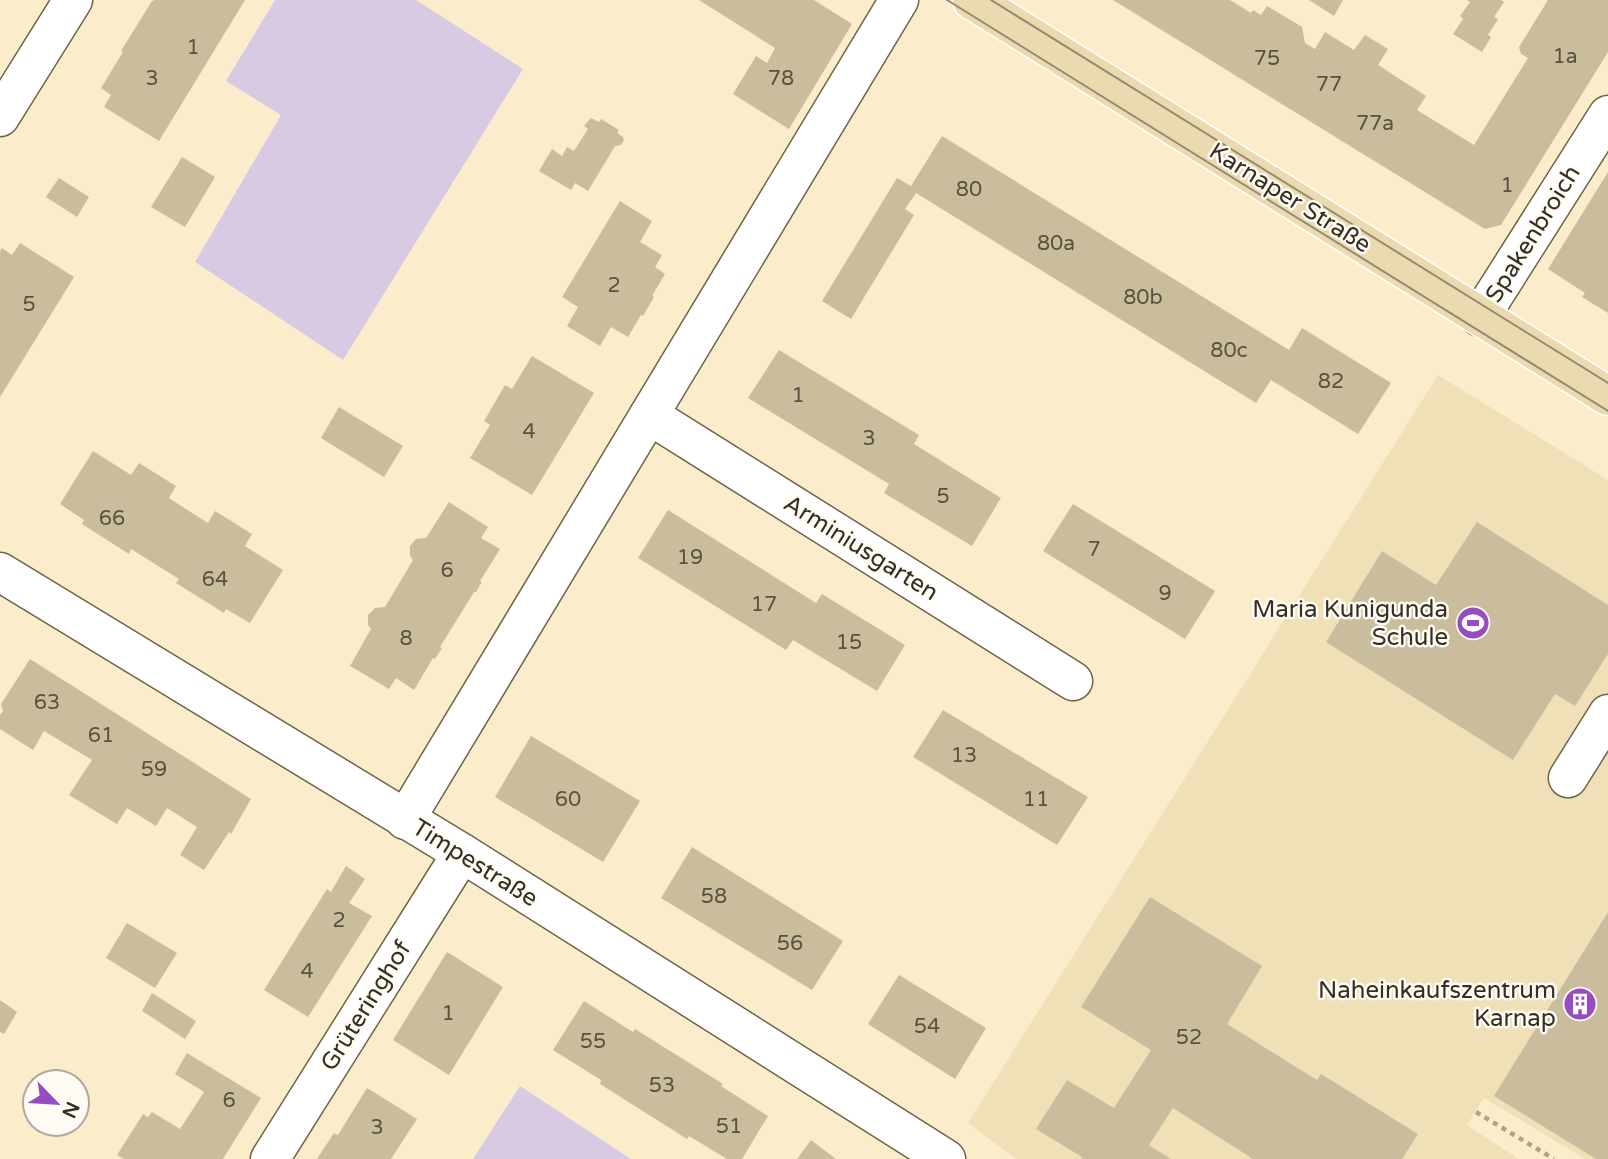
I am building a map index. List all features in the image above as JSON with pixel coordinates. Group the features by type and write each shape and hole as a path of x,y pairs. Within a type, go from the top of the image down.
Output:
{"main road":[{"name":"Karnaper Straße","path":"972,0 1608,396"}],"street":[{"path":"0,117 73,0"},
{"path":"405,820 899,0"},
{"name":"Spakenbroich","path":"1480,317 1608,115"},
{"name":"Arminiusgarten","path":"649,415 1073,681"},
{"name":"Timpestraße","path":"0,572 461,853 946,1159"},
{"path":"1567,778 1608,714"},
{"name":"Grüteringhof","path":"270,1159 461,853"}],"path":[{"path":"1476,1112 1554,1159"}],"shaded area":[{"path":"275,0 416,0 523,69 343,360 195,262 281,115 226,81"},
{"name":"Maria Kunigunda Schule","path":"1438,375 1608,480 1608,1159 1585,1159 1484,1098 1467,1125 1519,1159 1016,1159 968,1123"},
{"path":"520,1086 631,1159 473,1159"}],"building":[{"path":"155,0 245,0 159,141 104,107 111,95 101,88 123,52 121,51"},
{"path":"699,0 814,0 852,24 789,129 733,94 756,56 767,63 775,48"},
{"path":"1113,0 1230,0 1251,13 1253,10 1261,15 1267,6 1302,27 1305,43 1315,49 1325,32 1354,50 1365,35 1388,49 1378,65 1426,96 1417,110 1474,145 1528,58 1521,54 1519,47 1548,0 1608,0 1608,52 1501,225 1485,229"},
{"path":"1309,0 1343,0 1334,16"},
{"path":"1467,0 1504,2 1494,17 1498,19 1482,52 1453,34 1463,19 1460,16 1470,2"},
{"path":"591,118 599,122 601,119 619,130 617,133 624,140 621,145 615,146 588,191 575,183 571,190 539,171 552,149 562,156 567,147 574,151 588,129 584,126"},
{"path":"942,136 1289,350 1302,328 1391,383 1358,434 1271,380 1256,403 916,193 905,209 914,215 851,319 822,301 897,178 911,186"},
{"path":"182,157 215,177 185,227 151,207"},
{"path":"1608,172 1608,313 1582,297 1585,293 1548,269"},
{"path":"59,178 89,197 77,217 46,197"},
{"path":"620,201 652,221 640,242 662,255 655,267 665,274 643,316 641,315 628,337 611,327 600,346 567,326 578,307 562,297"},
{"path":"20,243 74,277 0,397 0,251 2,248 12,255"},
{"path":"779,350 919,435 914,444 1001,498 972,546 884,493 889,484 748,398"},
{"path":"532,356 594,393 532,495 470,458 490,425 484,421 505,385 512,389"},
{"path":"339,407 403,446 384,477 321,438"},
{"path":"93,451 131,475 139,463 176,486 169,498 208,523 215,511 252,534 245,546 283,570 250,623 226,609 224,613 176,583 179,579 131,549 129,554 82,524 84,520 60,504"},
{"path":"449,502 488,527 481,538 500,549 414,690 396,678 389,689 350,666 371,629 368,615 375,608 385,607 413,560 410,546 416,539 426,538"},
{"path":"1073,504 1215,591 1185,639 1043,551"},
{"path":"668,510 816,603 822,594 905,645 877,691 793,640 786,650 638,558"},
{"name":"Maria Kunigunda Schule","path":"1477,522 1608,605 1608,654 1575,706 1555,694 1513,760 1326,642 1382,551 1436,585"},
{"path":"30,659 251,799 231,834 229,832 204,870 180,855 197,827 167,808 156,826 127,808 117,824 69,795 92,760 44,731 33,750 0,729 0,715 3,711 1,704"},
{"path":"943,710 1088,797 1057,845 913,757"},
{"path":"531,736 640,801 603,862 495,797"},
{"path":"692,847 843,941 812,990 661,898"},
{"path":"346,866 365,879 349,903 372,916 308,1017 264,990 327,889 331,892"},
{"path":"1150,897 1262,966 1227,1024 1317,1080 1321,1074 1418,1134 1402,1159 1253,1159 1173,1108 1149,1145 1171,1159 1081,1159 1082,1157 1036,1129 1067,1080 1114,1108 1151,1050 1081,1007"},
{"name":"Naheinkaufszentrum Karnap","path":"1608,912 1608,1159 1596,1159 1494,1096"},
{"path":"127,923 177,953 155,988 106,958"},
{"path":"447,952 503,987 449,1075 393,1040"},
{"path":"899,975 986,1028 955,1079 868,1024"},
{"path":"152,993 196,1021 185,1039 142,1011"},
{"path":"0,1000 17,1012 4,1034 0,1032"},
{"path":"584,1001 633,1032 635,1029 723,1084 721,1086 768,1116 742,1159 727,1159 689,1136 687,1139 600,1084 601,1080 553,1050"},
{"path":"187,1053 261,1098 223,1159 124,1159 117,1155 143,1114 148,1117 152,1112 180,1129 204,1092 175,1074"},
{"path":"367,1088 417,1119 391,1159 317,1159 334,1133 338,1135"},
{"path":"811,1140 836,1159 797,1159"}],"tram line":[{"path":"947,0 1608,411"},
{"path":"991,0 1608,383"}],"place":[{"name":"Maria Kunigunda Schule","path":"1473,623"},
{"name":"Naheinkaufszentrum Karnap","path":"1580,1004"}]}
